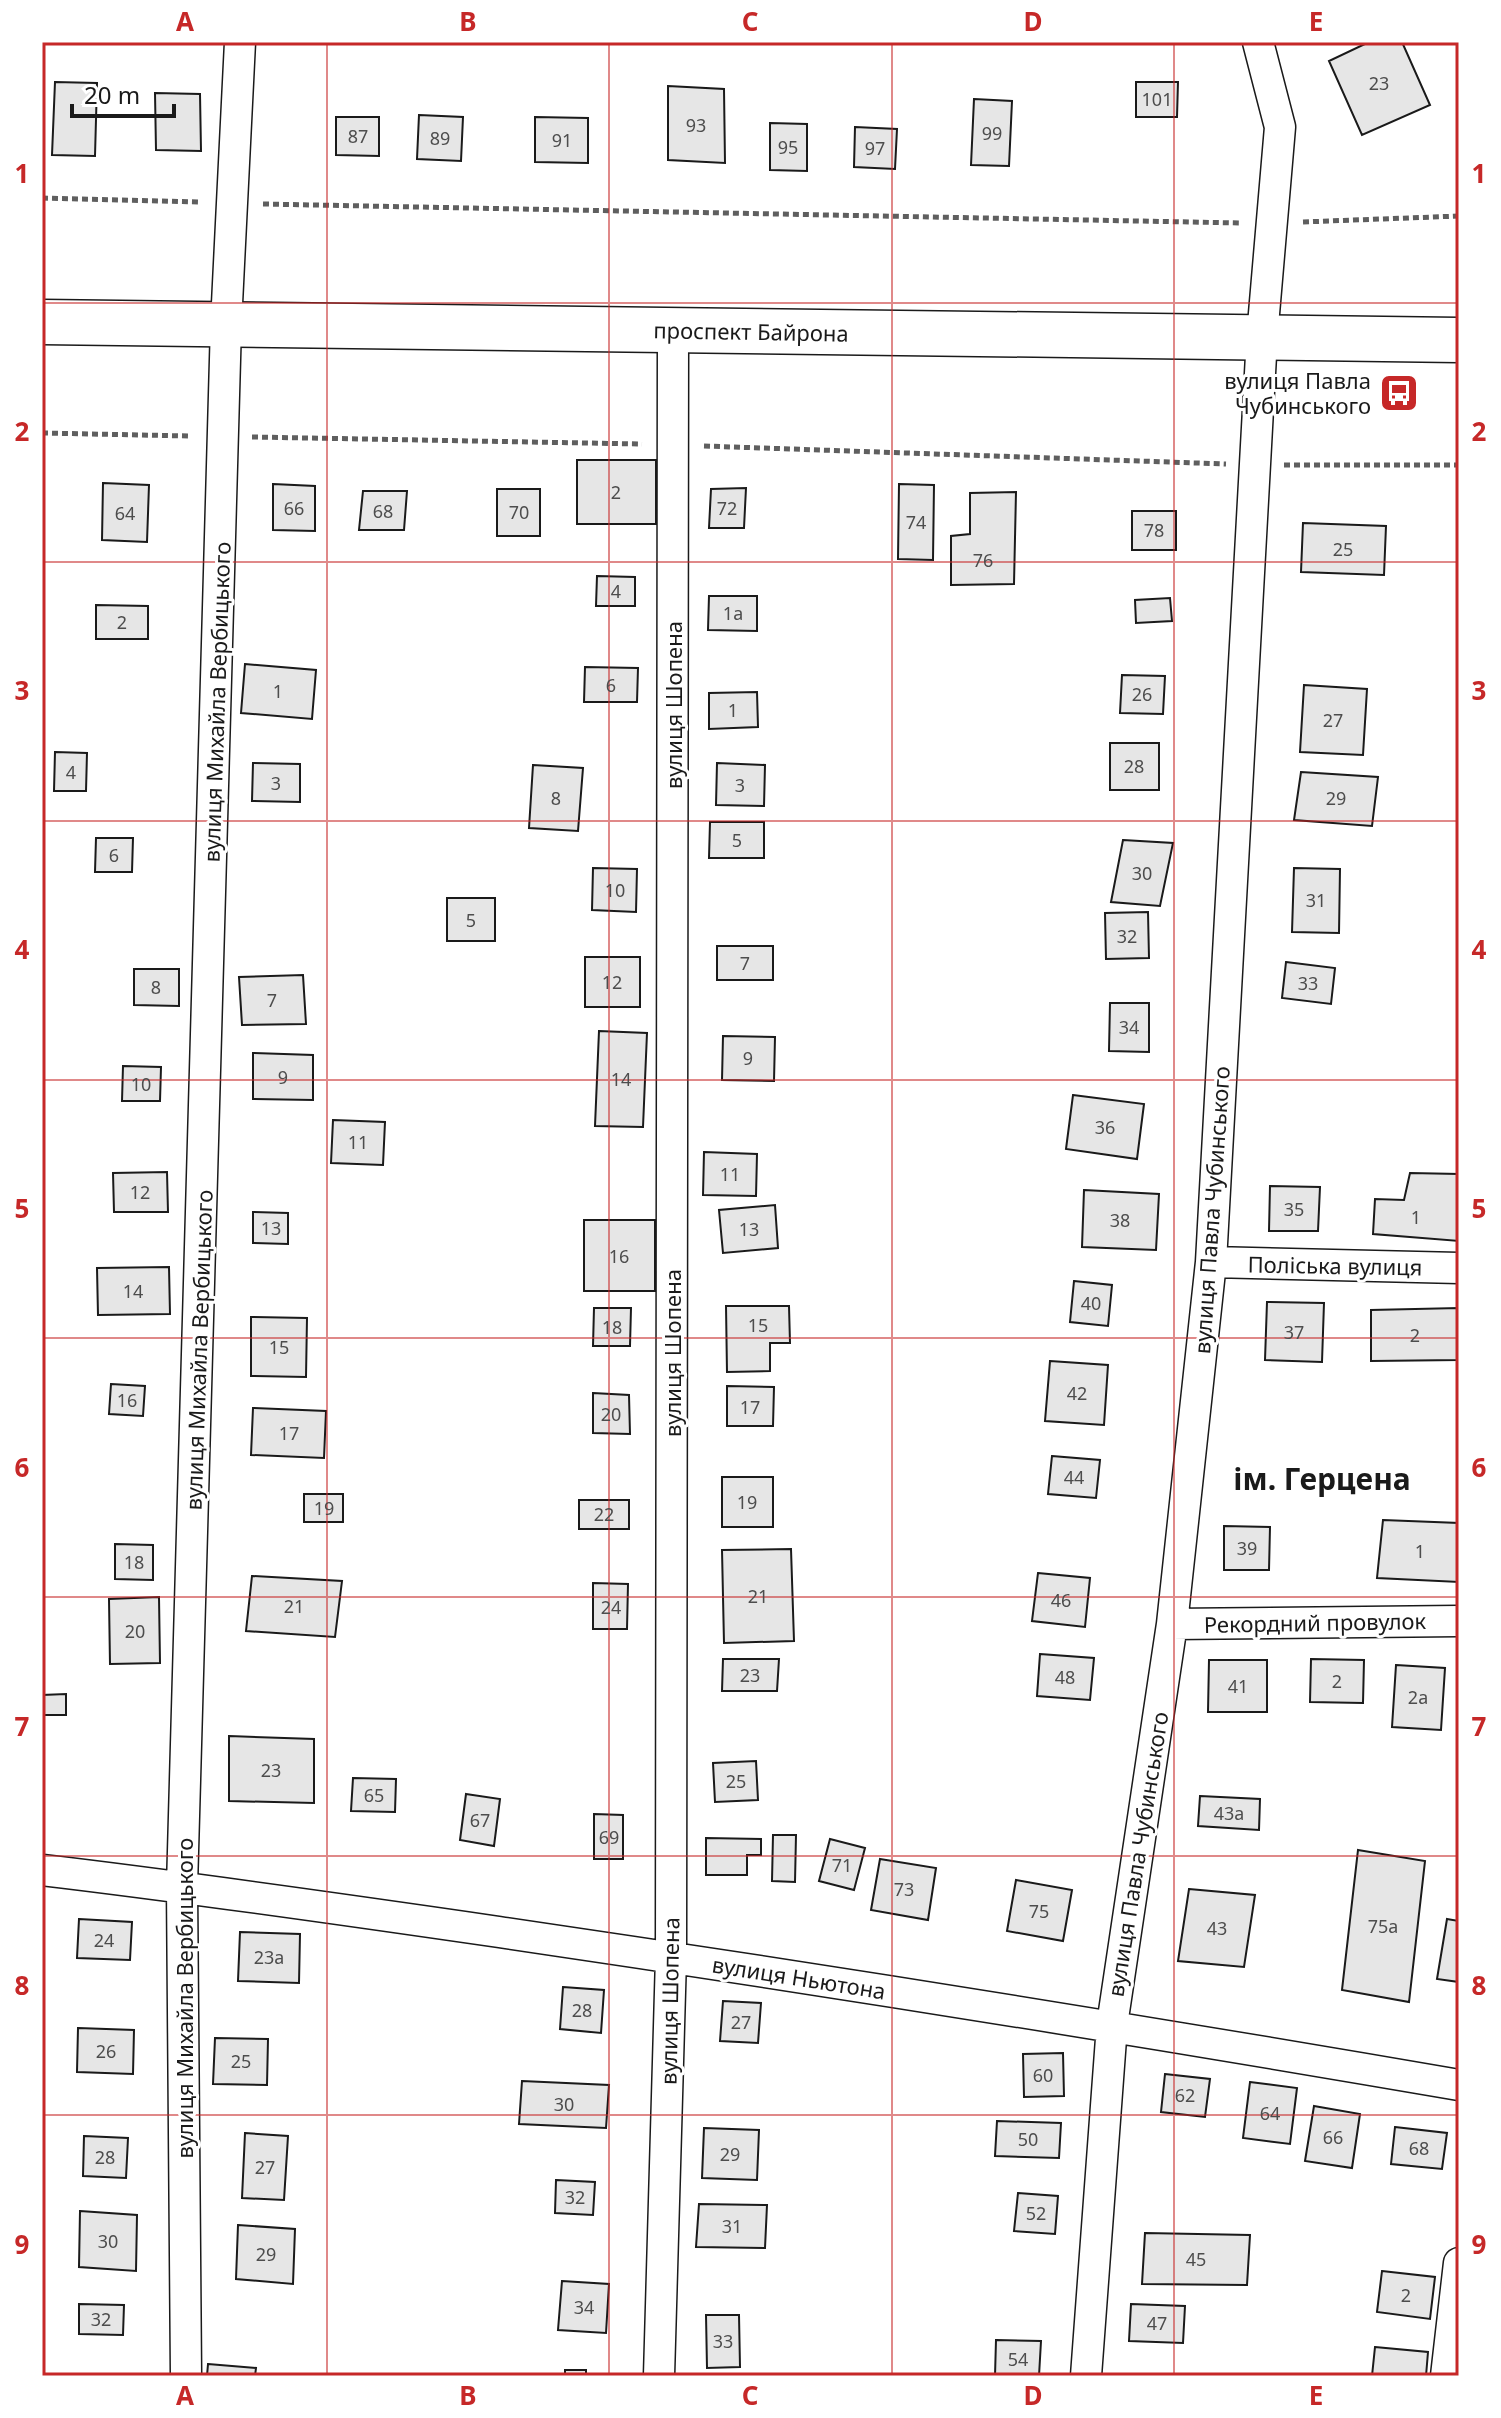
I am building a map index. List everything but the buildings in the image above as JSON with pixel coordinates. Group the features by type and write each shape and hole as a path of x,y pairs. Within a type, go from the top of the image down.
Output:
{"main road":[{"name":"проспект Байрона","path":"42,322 1459,340"}],"street":[{"name":"вулиця Михайла Вербицького","path":"186,2376 182,1887 226,324 240,42"},
{"name":"вулиця Павла Чубинського","path":"1086,2376 1112,2025 1172,1624 1211,1262 1262,337 1280,127 1258,42"},
{"name":"вулиця Шопена","path":"659,2376 671,1957 673,330"},
{"name":"Поліська вулиця","path":"1211,1262 1459,1268"},
{"name":"Рекордний провулок","path":"1172,1624 1459,1621"},
{"name":"вулиця Ньютона","path":"42,1870 671,1957 1112,2025 1459,2085"},
{"path":"1446,2376 1459,2263"}],"path":[{"path":"42,198 1272,224 1459,216"},
{"path":"42,433 673,445 1255,465 1459,465"}],"place":[{"name":"вулиця Павла Чубинського","path":"1399,393"}],"district":[{"name":"ім. Герцена","path":"1322,1478"}]}
